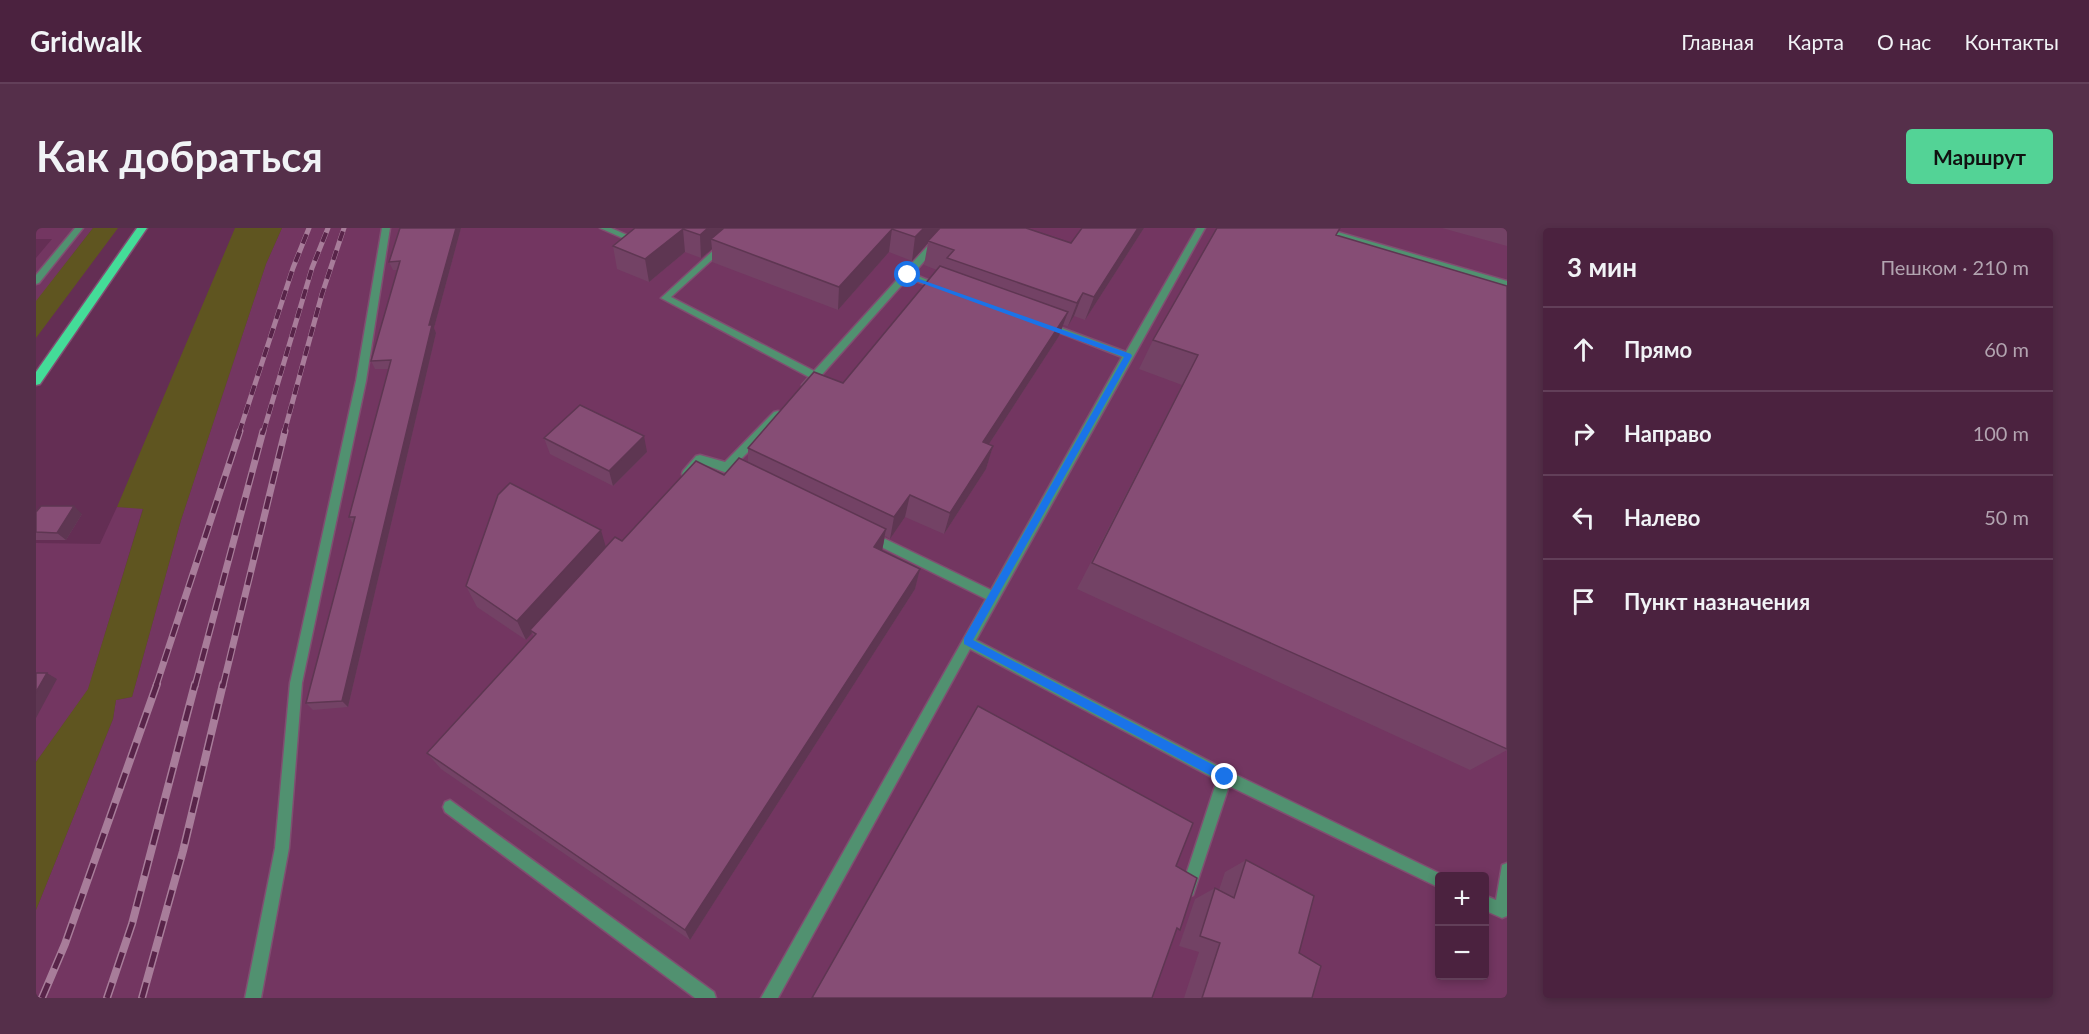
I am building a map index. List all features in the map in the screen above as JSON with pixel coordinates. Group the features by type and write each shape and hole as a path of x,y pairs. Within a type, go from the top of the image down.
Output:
{"main road":[{"path":"36,381 142,228"}],"lane":[{"path":"36,281 79,228"},
{"path":"253,998 282,848 296,683 361,381 386,228"},
{"path":"604,228 641,243"},
{"path":"743,228 665,298 816,376"},
{"path":"800,392 949,228"},
{"path":"769,998 967,641 1201,228"},
{"path":"1315,228 1507,284"},
{"path":"908,275 950,290"},
{"path":"1036,321 1128,356"},
{"path":"727,467 784,409"},
{"path":"676,486 700,459 727,467 759,482"},
{"path":"863,533 993,597"},
{"path":"967,641 1225,777 1435,879"},
{"path":"1181,910 1225,777"},
{"path":"450,807 708,998"},
{"path":"1489,904 1502,911 1507,870"}],"shaded area":[{"path":"36,228 93,228 36,302 36,258 52,239 36,239"},
{"path":"93,228 118,228 36,338 36,301"},
{"path":"235,228 282,228 266,264 181,520 132,697 116,700 113,719 36,910 36,762 88,689 143,509 117,507"},
{"path":"282,228 1507,228 1507,998 36,998 36,910 113,719 116,700 132,697 181,520 266,264"},
{"path":"117,507 143,508 88,690 36,762 36,543 100,544"}],"building":[{"path":"400,228 456,228 429,325 432,325 342,701 306,703 355,517 349,517 391,360 371,361 400,261 389,262"},
{"path":"635,228 708,228 700,235 683,229 645,259 613,246"},
{"path":"724,228 924,228 915,237 892,229 839,287 711,239"},
{"path":"940,228 1026,228 1071,243 1082,228 1138,228 1094,297 1083,293 1077,303 947,258 954,250 928,241"},
{"path":"1217,228 1340,228 1336,235 1507,286 1507,749 1092,563 1198,355 1153,340"},
{"path":"940,266 1068,312 983,442 993,446 950,513 910,495 894,517 748,448 814,372 843,383"},
{"path":"580,405 644,436 609,471 544,438"},
{"path":"739,458 886,529 874,547 920,569 685,930 427,753 536,634 530,630 615,537 622,541 696,461 724,475"},
{"path":"510,483 601,530 517,621 466,586 498,495"},
{"path":"41,506 74,506 57,533 36,532 36,512"},
{"path":"36,673 47,673 36,692"},
{"path":"978,706 1193,823 1176,866 1197,878 1180,930 1177,928 1152,998 812,998"},
{"path":"1246,860 1314,896 1299,953 1321,966 1312,998 1202,998 1220,943 1200,936 1215,888 1234,898"}],"railway":[{"path":"239,433 293,268 309,228"},
{"path":"263,433 312,268 328,228"},
{"path":"284,433 322,294 344,228"},
{"path":"156,686 240,431"},
{"path":"195,686 263,431"},
{"path":"223,686 285,431"},
{"path":"42,998 65,944 157,684"},
{"path":"107,998 132,924 195,684"},
{"path":"142,998 183,851 223,684"}],"route":[{"path":"908,275 1128,356 967,641 1225,777"}]}
